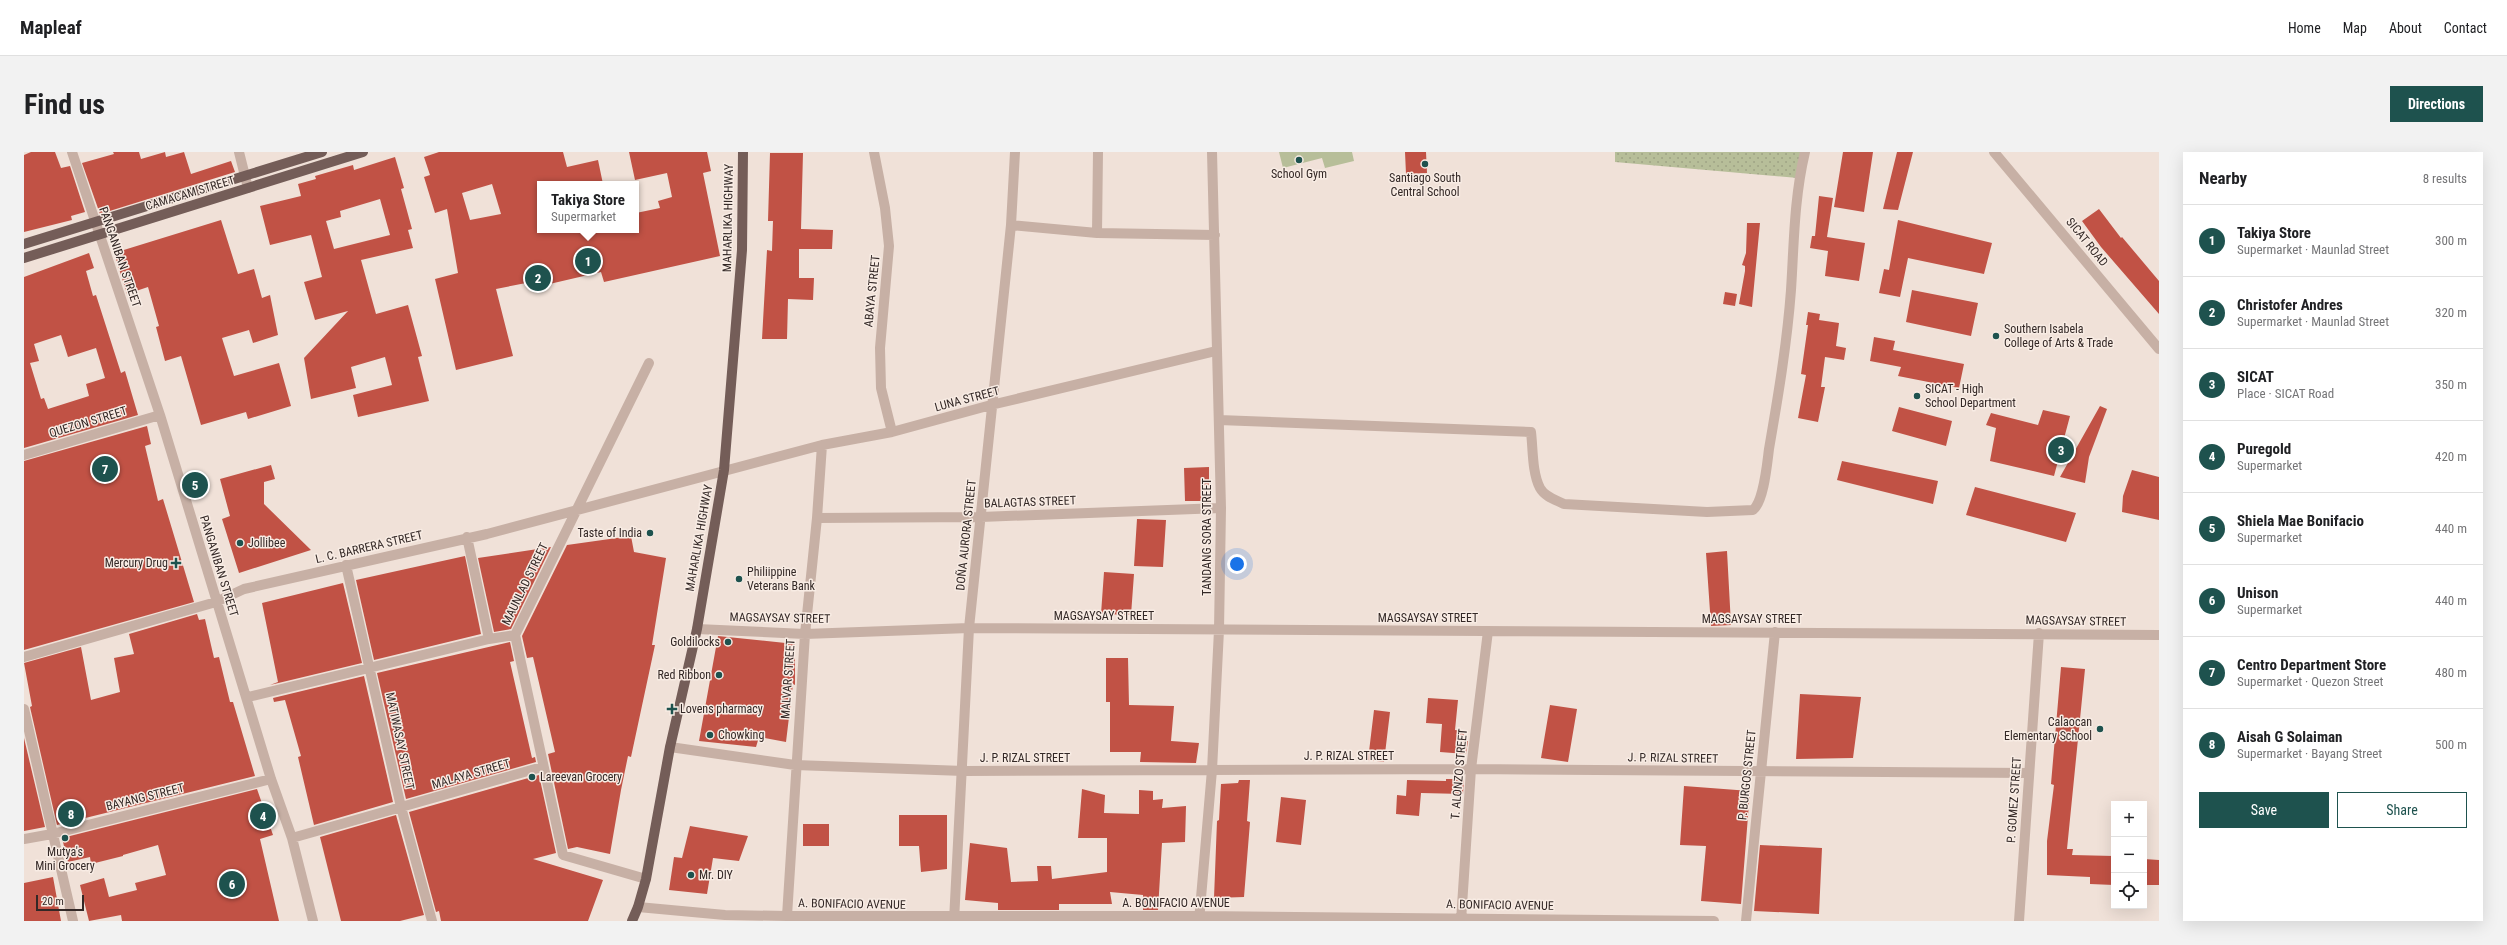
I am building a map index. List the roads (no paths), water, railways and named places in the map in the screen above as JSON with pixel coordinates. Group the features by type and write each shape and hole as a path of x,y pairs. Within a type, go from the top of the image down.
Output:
{"main road":[{"name":"CAMACAM STREET","path":"24,244 322,152"},
{"name":"CAMACAM STREET","path":"24,258 363,152"},
{"name":"MAHARLIKA HIGHWAY","path":"632,921 638,907 646,878 670,747 697,629 724,470 742,250 742,152"}],"street":[{"name":"PANGANIBAN STREET","path":"72,152 94,222 160,415 216,602 248,697 271,779 292,838 313,921"},
{"path":"239,152 248,188"},
{"name":"ABAYA STREET","path":"874,152 886,208 889,246 881,326 880,368 881,388 892,432"},
{"name":"DOÑA AURORA STREET","path":"954,919 964,771 969,628 991,405 1011,225 1015,152"},
{"path":"1097,233 1098,152"},
{"name":"TANDANG SORA STREET","path":"1199,918 1212,770 1219,630 1221,508 1212,152"},
{"path":"1219,420 1531,432 1537,480 1540,489 1550,498 1564,504 1707,512 1754,510 1759,501 1766,472 1781,375 1791,292 1796,204 1805,152"},
{"name":"SICAT ROAD","path":"1994,152 2159,349"},
{"path":"1011,225 1097,233 1215,235"},
{"name":"LUNA STREET","path":"724,470 822,445 892,432 991,405 1216,351"},
{"name":"MAUNLAD STREET","path":"248,697 488,639 515,635 649,363"},
{"name":"QUEZON STREET","path":"24,455 160,415"},
{"name":"MALVAR STREET","path":"787,916 795,765 822,445"},
{"name":"L. C. BARRERA STREET","path":"24,657 216,602 244,589 467,537 724,470"},
{"name":"BALAGTAS STREET","path":"817,518 981,517 1221,508"},
{"path":"467,537 488,639"},
{"name":"MATIWASAY STREET","path":"346,565 401,807 432,921"},
{"name":"MAGSAYSAY STREET","path":"697,629 805,634 969,628 2039,633 2159,635"},
{"name":"T. ALONZO STREET","path":"1462,919 1471,769 1488,631"},
{"name":"P. BURGOS STREET","path":"1746,921 1775,632"},
{"name":"P. GOMEZ STREET","path":"2020,921 2039,633"},
{"path":"515,635 542,767 563,855 646,878"},
{"path":"24,709 73,921"},
{"name":"J. P. RIZAL STREET","path":"670,747 795,765 964,771 1471,769 1760,772 2029,772"},
{"name":"MALAYA STREET","path":"292,838 542,767"},
{"name":"BAYANG STREET","path":"24,839 52,834 271,779"},
{"name":"A. BONIFACIO AVENUE","path":"638,907 754,918 787,916 954,919 1199,918 1714,921"}],"place":[{"name":"School Gym","path":"1299,160"},
{"name":"Santiago South Central School","path":"1425,164"},
{"name":"Takiya Store","path":"588,261"},
{"name":"Christofer Andres","path":"538,278"},
{"name":"Southern Isabela College of Arts & Trade","path":"1996,336"},
{"name":"SICAT - High School Department","path":"1917,396"},
{"name":"SICAT","path":"2061,450"},
{"name":"Centro Department Store","path":"105,469"},
{"name":"Shiela Mae Bonifacio","path":"195,485"},
{"name":"Taste of India","path":"650,533"},
{"name":"Jollibee","path":"240,543"},
{"name":"Mercury Drug","path":"176,563"},
{"name":"Philiippine Veterans Bank","path":"739,579"},
{"name":"Goldilocks","path":"728,642"},
{"name":"Red Ribbon","path":"719,675"},
{"name":"Lovens pharmacy","path":"672,709"},
{"name":"Calaocan Elementary School","path":"2100,729"},
{"name":"Chowking","path":"710,735"},
{"name":"Lareevan Grocery","path":"532,777"},
{"name":"Aisah G Solaiman","path":"71,814"},
{"name":"Puregold","path":"263,816"},
{"name":"Mutya's Mini Grocery","path":"65,838"},
{"name":"Mr. DIY","path":"691,875"},
{"name":"Unison","path":"232,884"}]}
